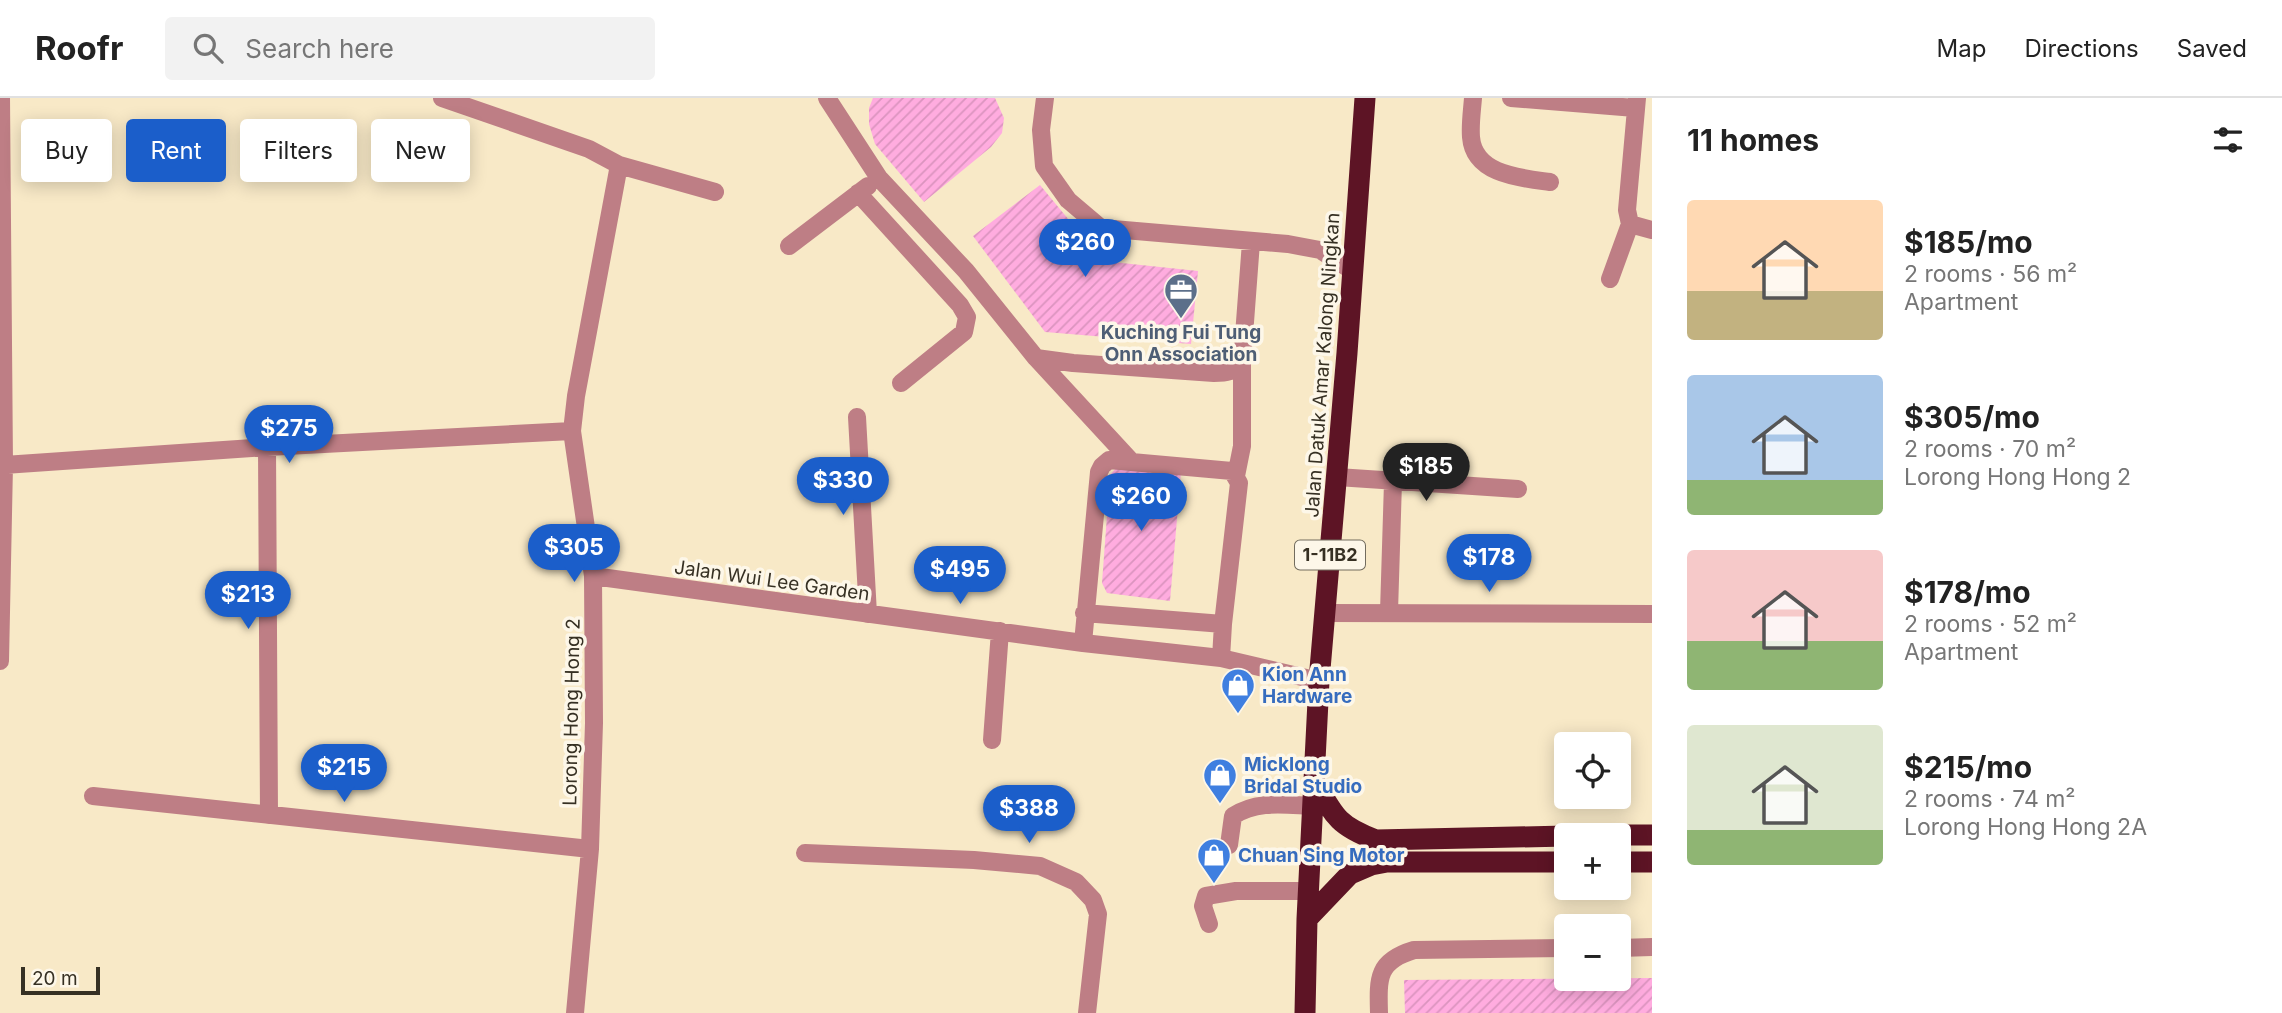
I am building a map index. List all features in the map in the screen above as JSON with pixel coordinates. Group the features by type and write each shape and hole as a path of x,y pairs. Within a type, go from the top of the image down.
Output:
{"highway":[{"name":"Jalan Datuk Amar Kalong Ningkan","path":"1305,1013 1319,681 1365,98"},
{"path":"1315,781 1333,814 1353,832 1376,840 1554,836"},
{"path":"1631,835 1652,835"},
{"path":"1307,919 1350,874 1371,865 1387,862 1554,862"},
{"path":"1631,862 1652,862"}],"street":[{"path":"0,662 4,465 1,98"},
{"path":"442,98 589,149 619,164 715,192"},
{"path":"1473,98 1471,139 1481,162 1508,177 1550,182"},
{"path":"1511,98 1636,103 1627,210 1630,224 1610,279"},
{"path":"830,99 879,178 966,271 1036,358 1132,463"},
{"path":"1044,99 1041,130 1044,166 1068,200 1101,228 1288,244 1320,250 1351,270"},
{"name":"Lorong Hong Hong 2","path":"575,1013 590,849 594,723 593,576 572,431 576,396 619,164"},
{"path":"789,246 879,178"},
{"path":"858,193 960,305 967,317 964,332 901,383"},
{"path":"1630,224 1652,230"},
{"path":"1236,476 1242,446 1242,362 1251,242"},
{"path":"1036,358 1214,373 1228,372 1242,362"},
{"path":"857,417 868,614"},
{"path":"4,465 267,447 572,431"},
{"path":"267,447 269,815"},
{"path":"1083,643 1099,472 1102,466 1109,460 1232,471 1239,483 1221,658"},
{"path":"1337,477 1518,489"},
{"path":"1389,612 1393,482"},
{"name":"Jalan Wui Lee Garden","path":"593,576 1083,643 1221,658 1319,681"},
{"path":"1084,612 1223,624"},
{"path":"1325,613 1652,614"},
{"path":"992,740 1000,631"},
{"path":"93,796 590,849"},
{"path":"1229,845 1233,816 1244,808 1263,804 1313,806"},
{"path":"805,853 974,860 1040,866 1076,882 1093,900 1098,914 1087,1013"},
{"path":"1209,924 1203,906 1206,896 1236,891 1309,891"},
{"path":"1631,948 1652,947"},
{"path":"1379,1013 1378,983 1384,969 1395,956 1414,950 1554,948"}],"building":[{"path":"873,98 995,98 1004,118 1002,133 991,147 924,202 875,144 869,124 869,108"},
{"path":"1040,185 1103,261 1198,271 1191,344 1045,332 973,236"},
{"path":"1117,467 1181,472 1170,601 1107,593 1102,583 1110,475"},
{"path":"1631,978 1652,978 1652,1013 1405,1013 1404,980 1554,979 1554,991 1631,991"}],"place":[{"name":"Kuching Fui Tung Onn Association","path":"1181,320"},
{"name":"Kion Ann Hardware","path":"1238,715"},
{"name":"Micklong Bridal Studio","path":"1220,805"},
{"name":"Chuan Sing Motor","path":"1214,885"}]}
